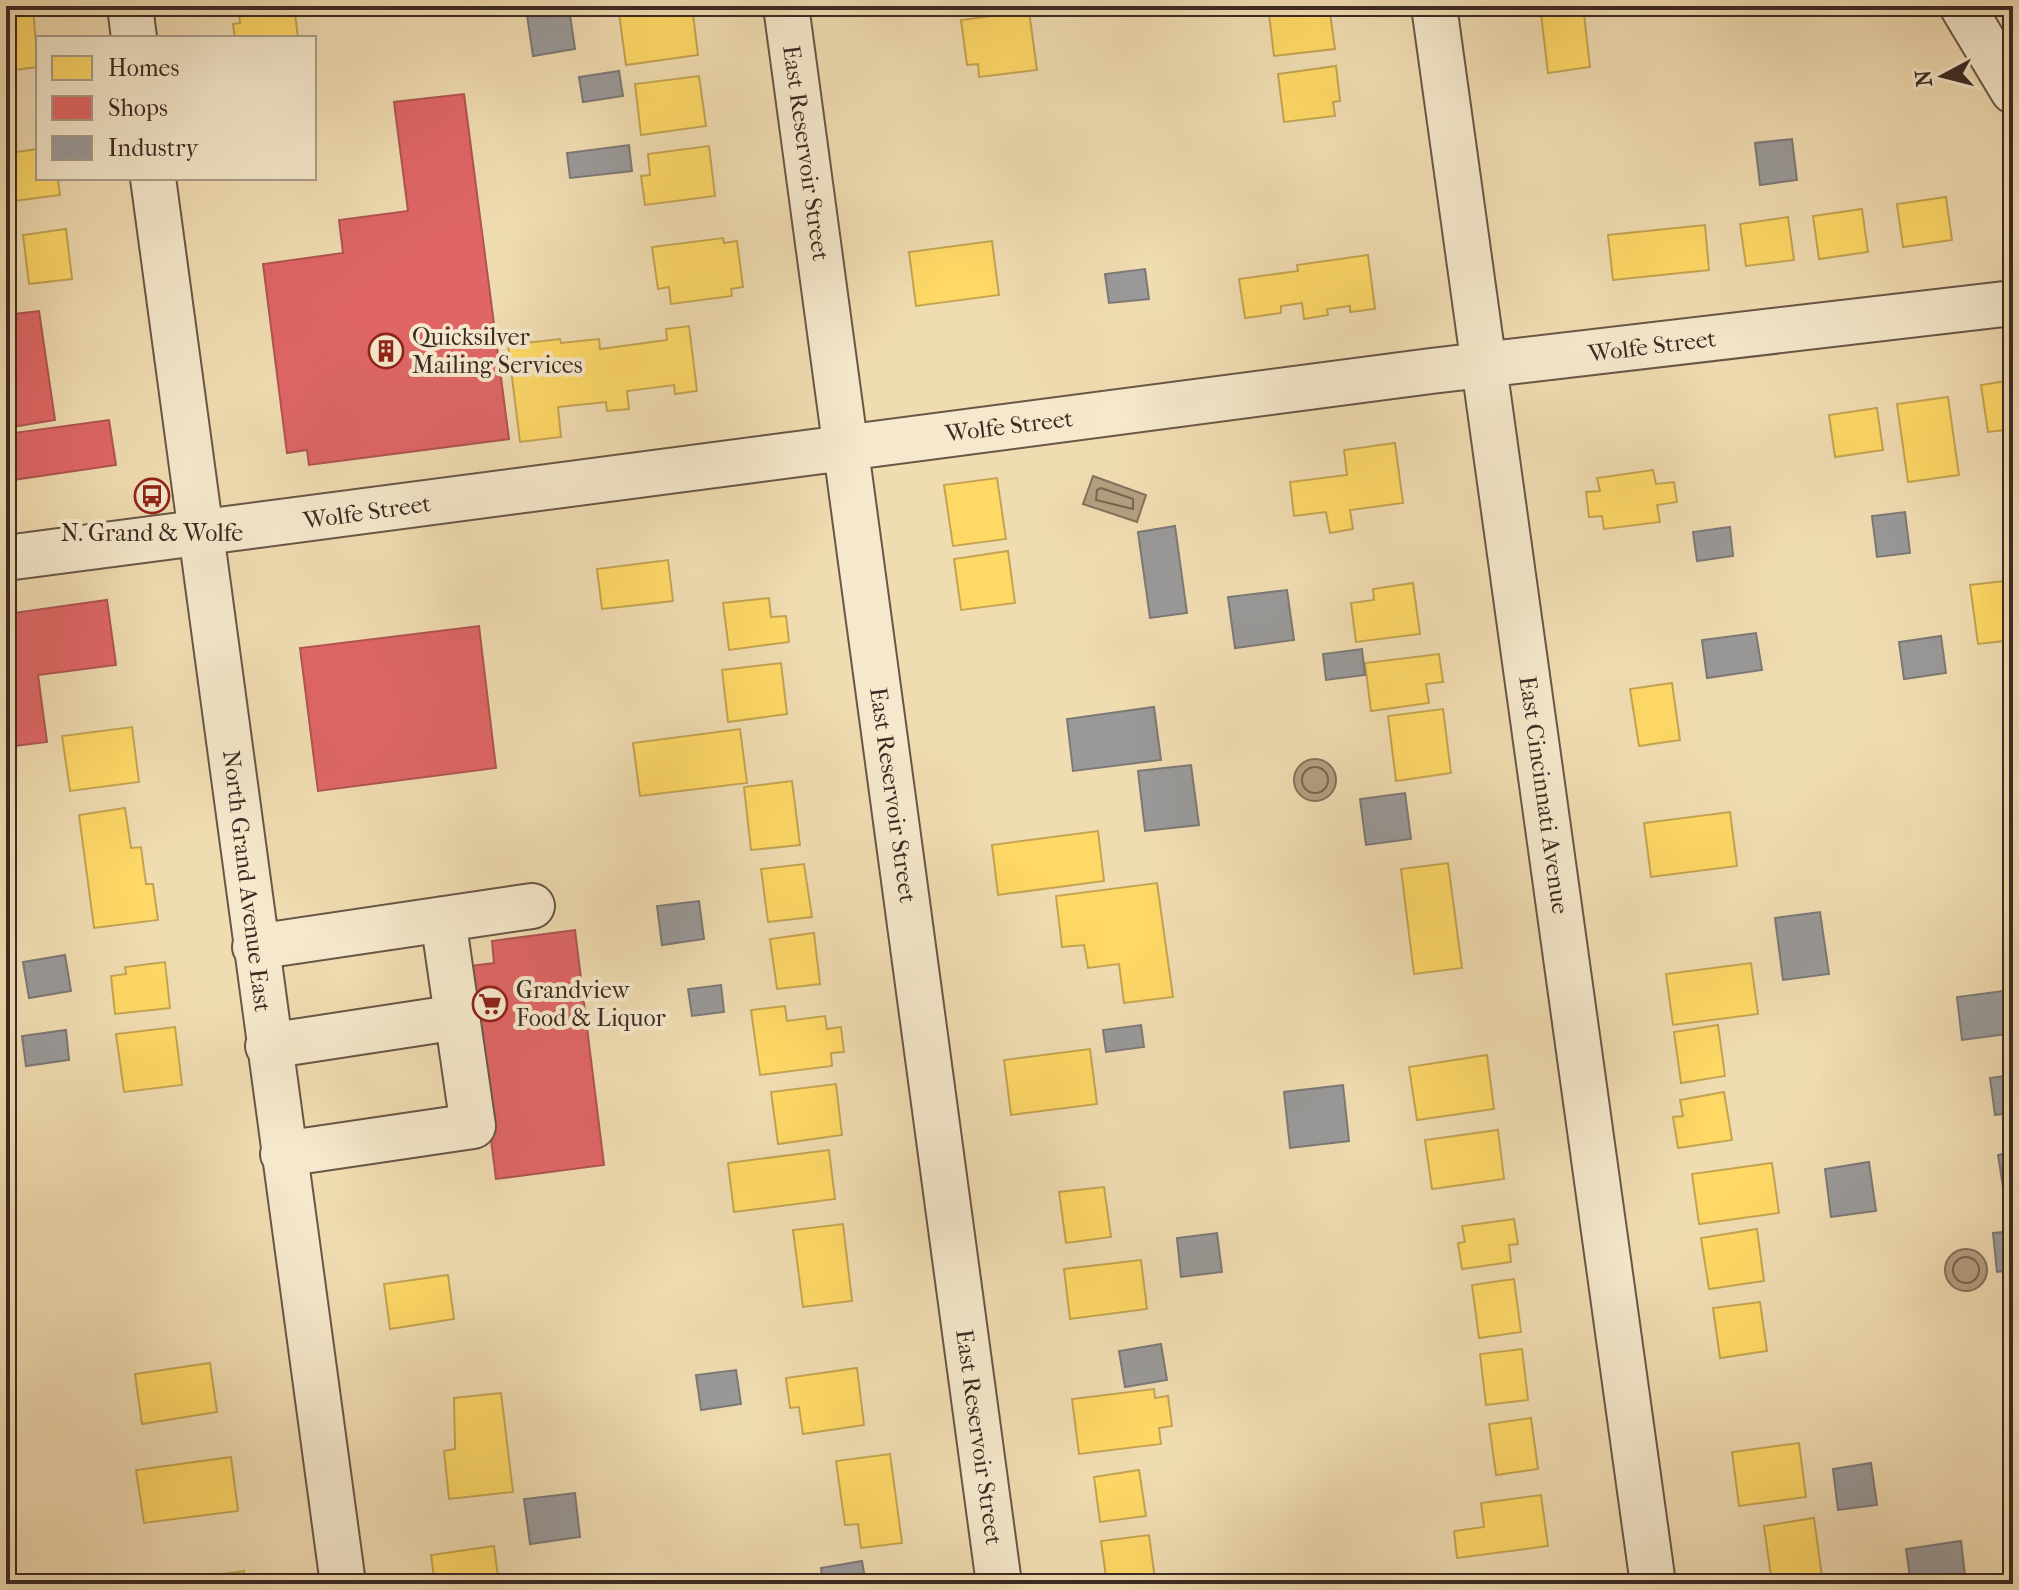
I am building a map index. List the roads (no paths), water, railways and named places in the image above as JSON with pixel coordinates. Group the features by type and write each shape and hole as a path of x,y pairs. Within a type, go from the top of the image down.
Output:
{"street":[{"path":"130,6 134,36"},
{"name":"East Reservoir Street","path":"786,6 999,1584"},
{"name":"East Cincinnati Avenue","path":"1434,6 1653,1584"},
{"path":"1962,6 2013,91"},
{"name":"North Grand Avenue East","path":"153,180 343,1584"},
{"name":"Wolfe Street","path":"6,558 201,535 1482,365 2013,303"},
{"path":"255,947 532,906"},
{"path":"283,1154 473,1126 443,919"},
{"path":"268,1046 458,1017"}],"water":[{"path":"1093,476 1146,495 1137,522 1083,504"},
{"path":"1315,759 1330,765 1336,780 1330,795 1315,801 1300,795 1294,780 1300,765"},
{"path":"1966,1249 1981,1255 1987,1270 1981,1285 1966,1291 1951,1285 1945,1270 1951,1255"}],"place":[{"name":"Quicksilver Mailing Services","path":"386,351"},
{"name":"N. Grand & Wolfe","path":"152,496"},
{"name":"Grandview Food & Liquor","path":"490,1004"}]}
